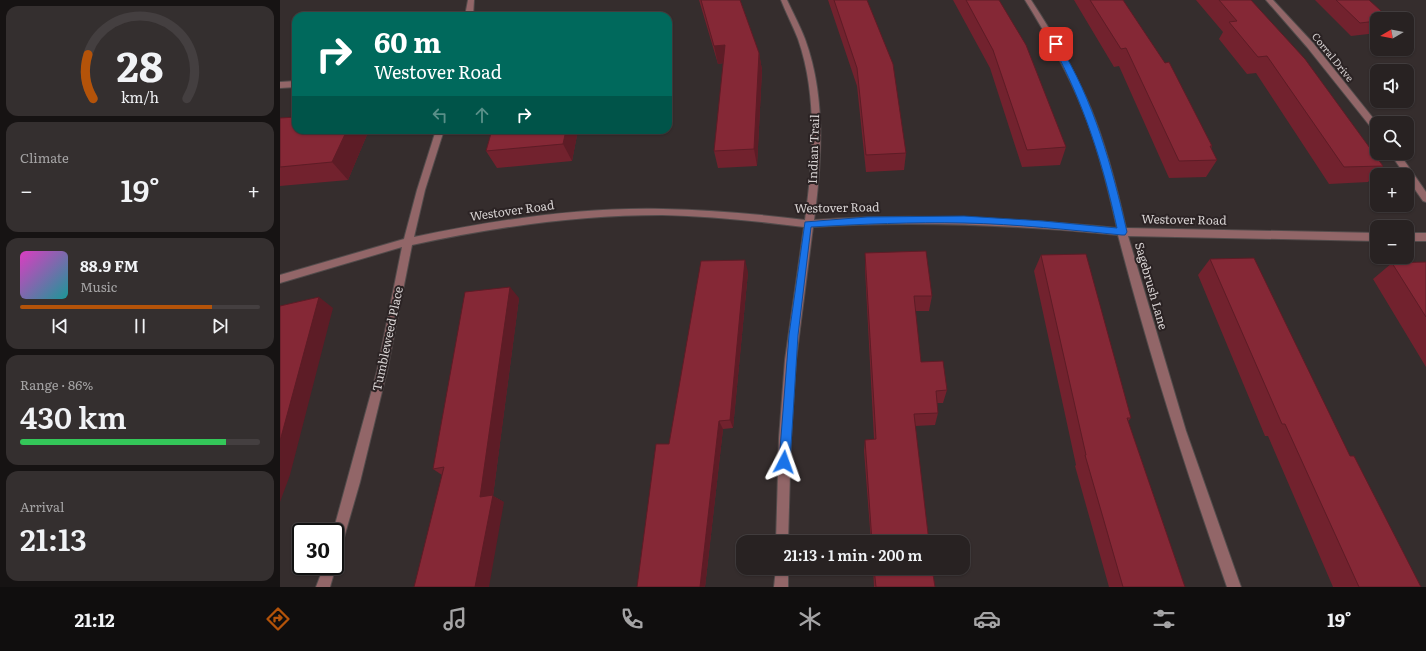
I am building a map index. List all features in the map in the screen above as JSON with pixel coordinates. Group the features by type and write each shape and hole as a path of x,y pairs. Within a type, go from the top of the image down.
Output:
{"street":[{"path":"470,12 471,0"},
{"name":"Indian Trail","path":"782,535 783,478 793,335 815,169 816,121 811,78 802,41 784,0"},
{"name":"Sagebrush Lane","path":"1028,0 1050,34 1070,70 1093,125 1111,181 1122,232 1156,353 1207,512 1234,587"},
{"name":"Corral Drive","path":"1269,0 1310,45 1370,120"},
{"path":"280,85 292,84"},
{"name":"Tumbleweed Place","path":"342,523 382,371 408,242 421,190 439,134"},
{"path":"1399,160 1426,200"},
{"name":"Westover Road","path":"280,278 408,242 455,232 526,221 595,214 662,212 742,216 808,224 867,220 964,220 1043,224 1122,232 1370,237"},
{"path":"1414,237 1426,237"},
{"path":"323,587 327,575"},
{"path":"781,587 782,575"}],"building":[{"path":"701,0 740,0 759,53 754,149 714,151 725,45 714,46"},
{"path":"834,0 867,0 893,64 906,153 866,155 857,68"},
{"path":"966,0 999,0 1026,45 1066,147 1027,150 993,50"},
{"path":"1090,0 1123,0 1165,63 1169,62 1212,146 1210,146 1217,160 1179,161 1126,48 1121,49"},
{"path":"1219,0 1251,0 1305,59 1370,148 1370,160 1379,160 1383,166 1344,167 1267,56 1258,57 1229,22 1237,21"},
{"path":"1336,0 1369,0 1382,12 1370,12 1370,22 1360,23"},
{"path":"292,117 292,134 345,134 332,162 280,167 280,118"},
{"path":"491,134 565,134 563,144 486,151"},
{"path":"926,251 932,296 914,296 921,362 943,361 947,390 936,391 938,413 914,414 928,535 872,535 865,440 876,439 865,253"},
{"path":"1086,254 1131,418 1127,418 1185,587 1123,587 1085,455 1041,255"},
{"path":"1254,258 1350,456 1354,456 1421,587 1359,587 1285,424 1282,424 1210,259"},
{"path":"745,260 730,420 719,421 700,587 637,587 656,444 669,444 701,261"},
{"path":"1414,262 1426,262 1426,317 1393,264 1414,264"},
{"path":"510,287 480,497 493,495 475,587 414,587 444,467 433,469 465,292"},
{"path":"319,297 280,441 280,306"},
{"path":"875,575 933,575 935,587 876,587"}],"route":[{"path":"784,462 793,335 808,224 867,220 964,220 1043,224 1122,232 1111,181 1093,125 1073,76 1056,44"}]}
